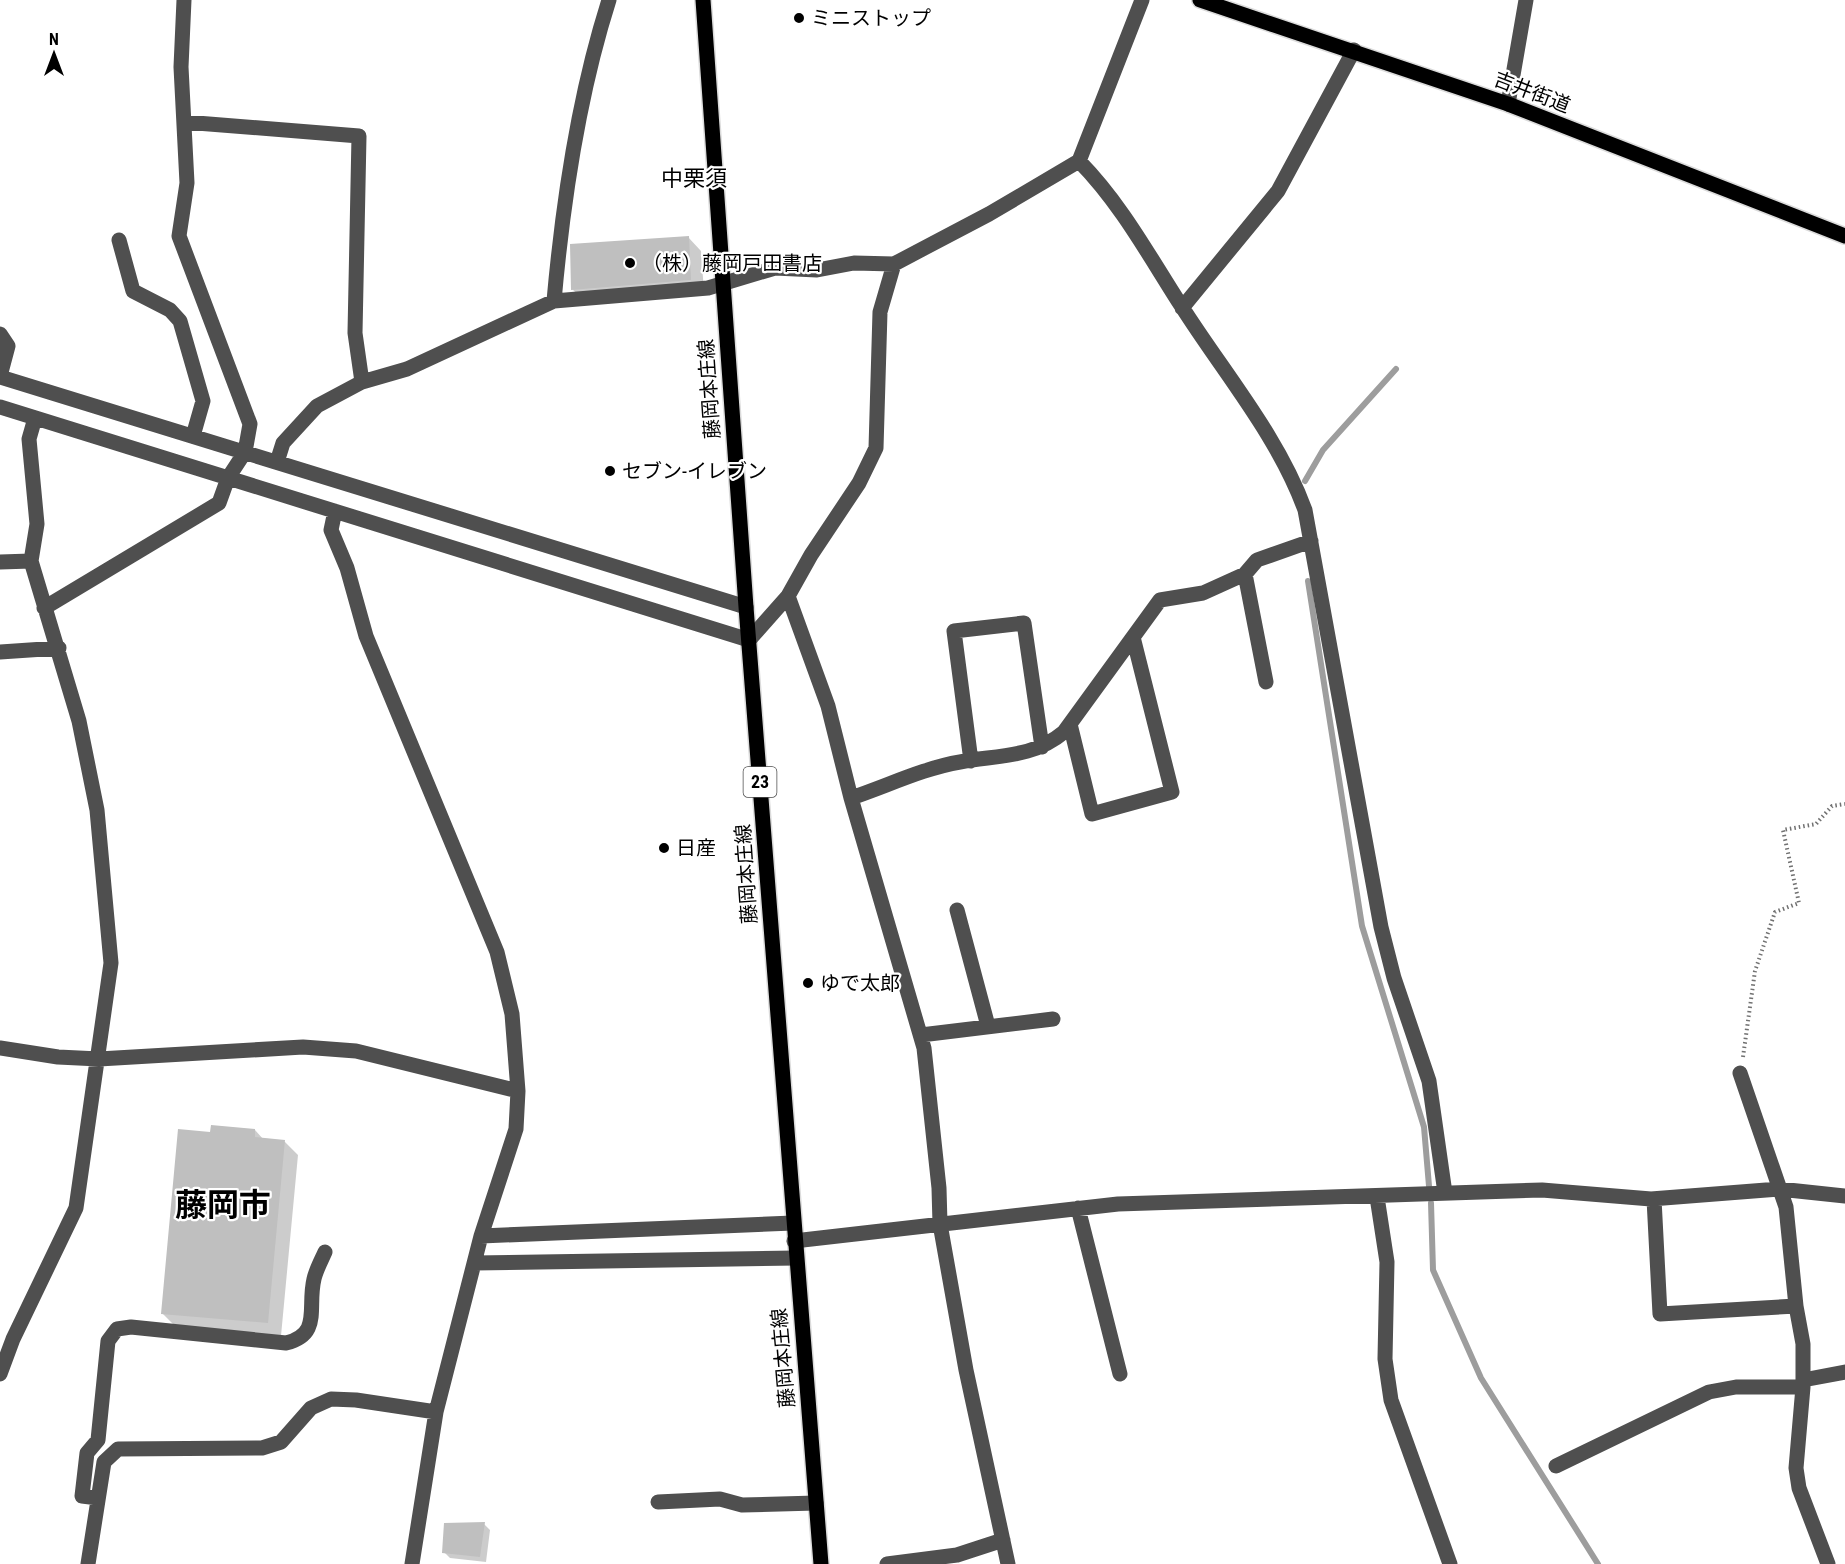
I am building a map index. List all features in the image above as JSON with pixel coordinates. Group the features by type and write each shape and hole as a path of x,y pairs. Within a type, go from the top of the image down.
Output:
{"main road":[{"name":"藤岡本庄線","path":"703,0 746,607 821,1564"},
{"name":"吉井街道","path":"1200,0 1224,4 1508,104 1845,236"}],"street":[{"path":"44,608 219,503 228,478 245,452 250,424 179,236 187,183 181,67 184,0"},
{"path":"554,301 562,216 591,54 609,0"},
{"path":"277,462 283,443 317,406 362,382 407,369 554,301 723,285 775,268 817,270 854,263 894,264 989,214 1079,161 1142,0"},
{"path":"1508,104 1526,0"},
{"path":"1182,308 1278,191 1354,50"},
{"path":"184,122 359,136 354,333 362,382"},
{"path":"1079,161 1106,188 1293,476 1305,510 1311,541 1380,927 1394,978 1429,1081 1445,1194"},
{"path":"120,240 133,291 170,310 180,321 203,401 193,436"},
{"path":"0,407 749,640 788,596 811,555 859,483 876,448 880,312 894,264"},
{"path":"0,334 8,346 0,377 746,607"},
{"path":"0,1374 13,1339 76,1208 111,963 97,810 79,722 59,648 44,608 31,561 37,524 29,440 35,418"},
{"path":"335,511 331,530 347,568 366,636 497,952 512,1014 518,1090 516,1129 481,1236 436,1412 412,1564"},
{"path":"851,798 941,767 996,759 1042,747 1056,739 1070,724 1160,600 1203,592 1245,574 1257,560 1311,541"},
{"path":"0,562 31,561"},
{"path":"1245,574 1266,682"},
{"path":"788,596 828,706 851,798 921,1035 938,1179 940,1224 966,1370 1008,1564"},
{"path":"971,761 954,631 1024,623 1042,747"},
{"path":"1070,724 1092,814 1172,792 1133,638"},
{"path":"0,652 59,648"},
{"path":"957,910 988,1026"},
{"path":"921,1035 1053,1019"},
{"path":"0,1048 58,1057 99,1059 314,1048 356,1051 518,1090"},
{"path":"1740,1073 1786,1207 1796,1306 1803,1344 1803,1384 1796,1468 1799,1488 1828,1564"},
{"path":"794,1241 1118,1204 1542,1190 1653,1199 1779,1189 1845,1196"},
{"path":"1377,1197 1387,1262 1385,1359 1391,1400 1450,1564"},
{"path":"1653,1199 1660,1314 1796,1306"},
{"path":"1077,1208 1120,1374"},
{"path":"481,1236 794,1223"},
{"path":"98,1498 82,1496 87,1453 98,1440 108,1341 117,1329 131,1327 286,1343 301,1339 309,1329 314,1280 325,1252"},
{"path":"474,1263 796,1258"},
{"path":"1556,1466 1709,1392 1736,1387 1803,1384 1845,1372"},
{"path":"88,1564 104,1462 118,1449 262,1448 281,1442 311,1408 331,1399 356,1400 436,1412"},
{"path":"658,1502 720,1498 742,1504 816,1503"},
{"path":"887,1564 957,1555 1003,1540"}],"path":[{"path":"1740,1073 1755,971 1775,912 1799,903 1783,830 1816,824 1832,806 1845,804"}],"building":[{"name":"（株）藤岡戸田書店","path":"689,236 691,280 571,290 570,244"},
{"path":"211,1125 255,1129 255,1137 285,1140 268,1323 161,1314 178,1129 210,1132"},
{"path":"485,1522 480,1557 442,1553 444,1523"}],"waterway":[{"path":"1305,481 1323,450 1396,369"},
{"path":"1308,581 1362,926 1424,1127 1429,1186"},
{"path":"1431,1203 1433,1270 1481,1378 1598,1564"}],"place":[{"name":"ミニストップ","path":"799,18"},
{"name":"（株）藤岡戸田書店","path":"630,263"},
{"name":"セブン-イレブン","path":"610,471"},
{"name":"日産","path":"664,848"},
{"name":"ゆで太郎","path":"808,983"}],"district":[{"name":"中栗須","path":"694,178"},
{"name":"藤岡市","path":"223,1205"}]}
